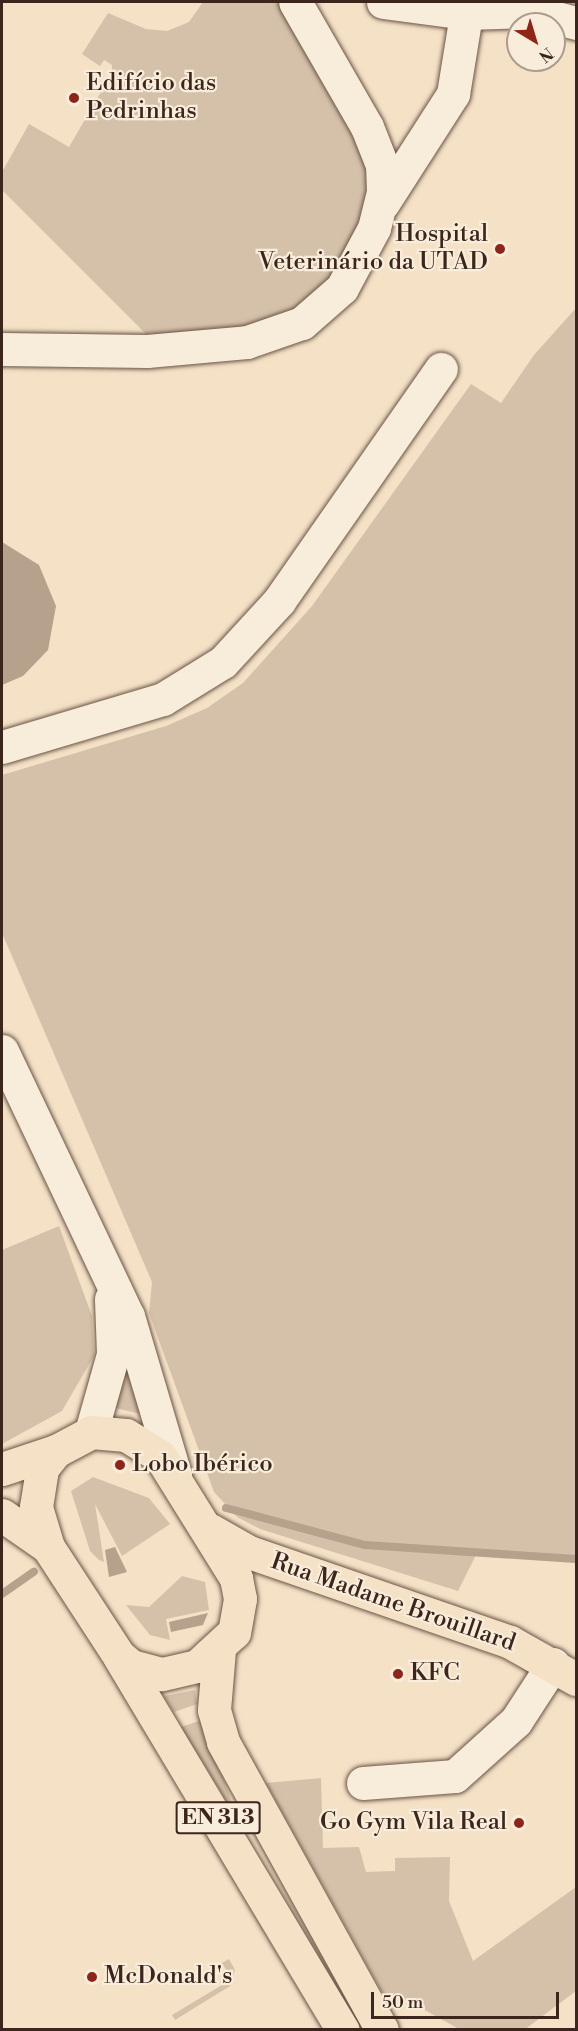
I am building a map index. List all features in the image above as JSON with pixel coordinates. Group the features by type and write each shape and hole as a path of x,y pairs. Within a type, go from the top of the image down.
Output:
{"main road":[{"name":"EN 313","path":"2,1469 56,1451 91,1432 138,1440 175,1475 208,1529 239,1590 237,1624 219,1650 197,1666 160,1674 140,1671 119,1656"},
{"name":"EN 313","path":"56,1451 42,1468 35,1497 48,1547 119,1656 343,2030"},
{"name":"EN 313","path":"2,1515 48,1547"},
{"name":"Rua Madame Brouillard","path":"208,1529 249,1552 510,1642 565,1672"},
{"path":"219,1650 214,1710 223,1742 382,2030"}],"street":[{"path":"296,2 367,127 382,165 380,210"},
{"path":"383,2 530,11 576,23"},
{"path":"2,349 191,348 285,331 317,312 353,274 380,210 442,115 456,84 468,7"},
{"path":"367,127 402,130 442,115"},
{"path":"2,747 163,699 223,662 279,601 441,369"},
{"path":"2,1051 109,1285 130,1322 175,1475"},
{"path":"91,1432 113,1354 109,1285"},
{"path":"363,1783 455,1776 516,1721 565,1672"}],"shaded area":[{"path":"203,2 278,2 321,71 369,168 366,215 326,287 273,324 150,338 2,190 2,172 29,124 69,147 112,73 112,65 104,60 100,66 82,54 108,13 146,29 167,31 189,22"},
{"path":"576,308 576,1559 477,1553 458,1591 260,1529 237,1517 214,1492 149,1313 152,1282 2,933 2,775 166,726 207,708 243,683 312,606 471,384 501,403 534,355"},
{"path":"2,542 39,565 56,606 48,650 23,676 2,685"},
{"path":"59,1226 92,1316 94,1356 62,1411 2,1444 2,1250"},
{"path":"123,1349 145,1415 111,1407"},
{"path":"93,1477 149,1498 170,1524 122,1556 95,1504 104,1562 99,1560 90,1551 71,1491"},
{"path":"115,1547 127,1572 109,1577 105,1550"},
{"path":"182,1576 205,1582 209,1610 166,1619 170,1640 150,1635 126,1605 149,1607"},
{"path":"208,1613 203,1625 171,1632 169,1622"},
{"path":"195,1690 197,1704 174,1712 164,1696"},
{"path":"202,1720 233,1805 230,1807 181,1727"},
{"path":"321,1778 323,1848 359,1847 366,1872 395,1871 395,1858 450,1857 449,1901 473,1961 576,1887 576,1991 524,2030 459,2029 401,1997 383,1994 266,1783"},
{"path":"229,1959 235,1970 230,1986 175,2020 172,2015 232,1979 222,1963"}],"waterway":[{"path":"226,1508 365,1545 576,1559"},
{"path":"2,1594 34,1572"}],"place":[{"name":"Edifício das Pedrinhas","path":"74,98"},
{"name":"Hospital Veterinário da UTAD","path":"500,249"},
{"name":"Lobo Ibérico","path":"120,1465"},
{"name":"KFC","path":"398,1674"},
{"name":"Go Gym Vila Real","path":"519,1823"},
{"name":"McDonald's","path":"92,1977"}]}
